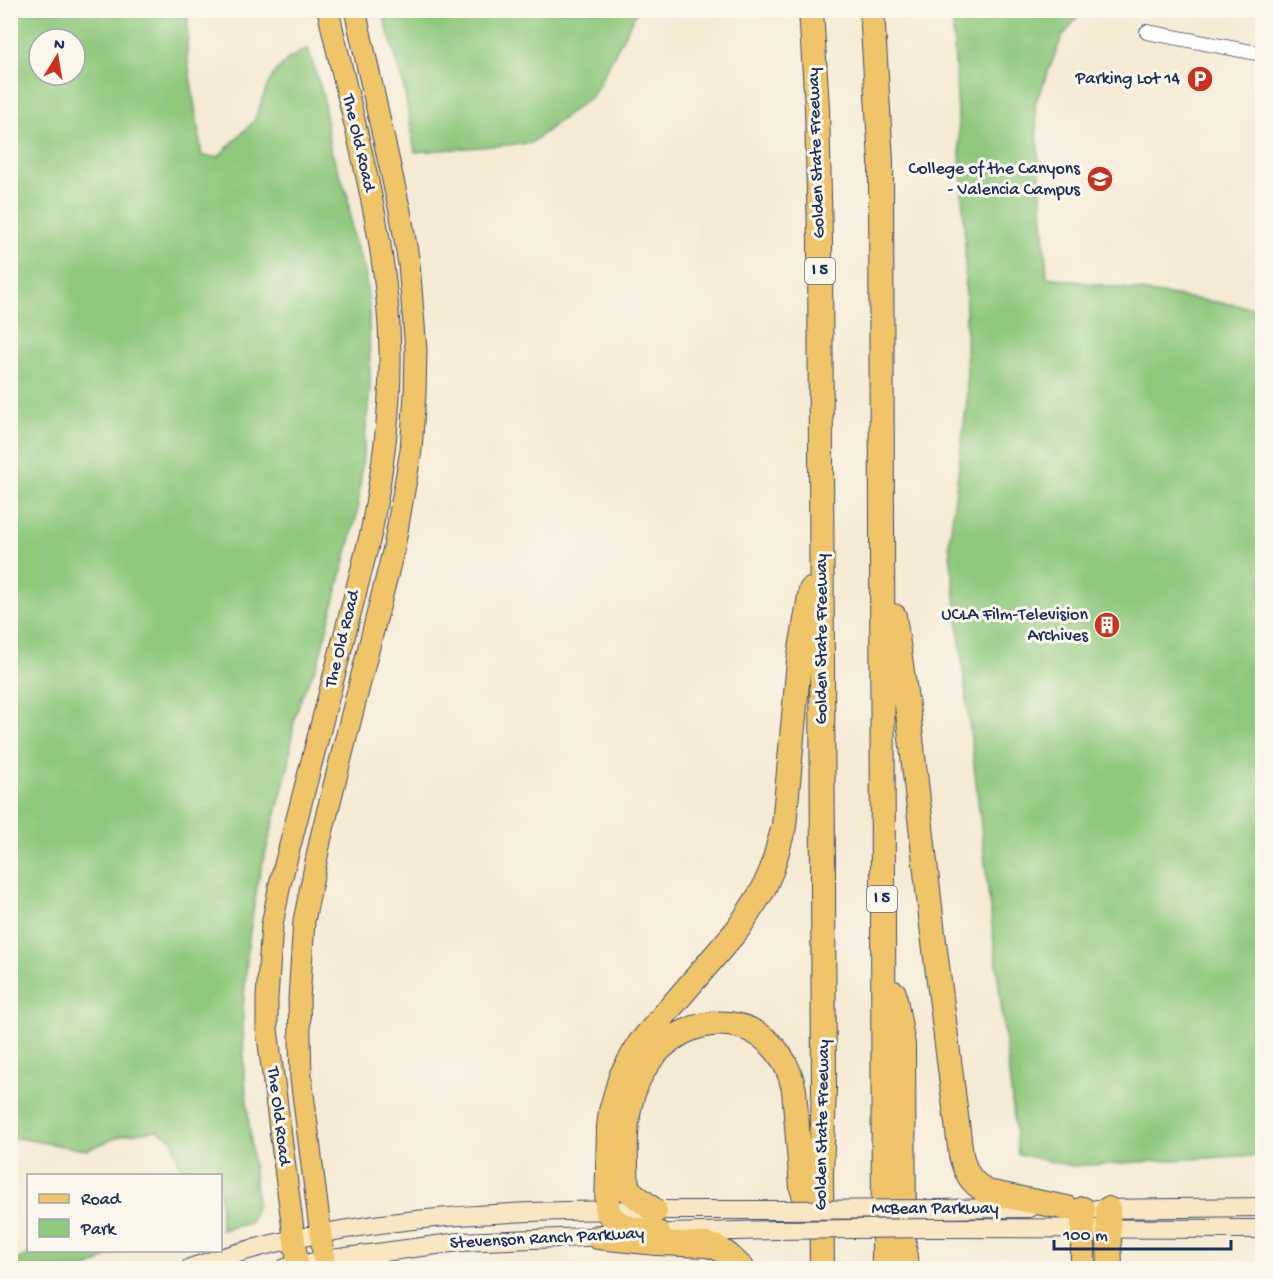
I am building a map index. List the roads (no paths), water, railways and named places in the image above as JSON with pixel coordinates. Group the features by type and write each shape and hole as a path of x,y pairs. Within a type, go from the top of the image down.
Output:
{"highway":[{"name":"Golden State Freeway","path":"811,10 820,219 825,1090 821,1174 822,1257"},
{"name":"I 5","path":"872,10 880,161 884,1269"},
{"path":"882,530 909,720 961,1155 965,1169 975,1185 987,1192 1078,1215 1083,1269"},
{"path":"656,1222 626,1227 615,1222 607,1211 610,1112 621,1077 640,1043 738,929 763,890 779,846 787,803 799,661 822,531"},
{"path":"882,912 903,1045 906,1269"},
{"path":"656,1222 627,1189 625,1151 627,1120 634,1090 643,1070 653,1056 682,1031 711,1023 736,1026 763,1037 784,1060 791,1074 802,1188 822,1257"},
{"path":"1109,1219 1110,1269"},
{"path":"598,1237 707,1245 718,1248 742,1269"}],"main road":[{"name":"The Old Road","path":"294,1268 294,1240 267,1029 272,924 289,844 371,533 381,473 389,396 390,351 382,256 374,211 328,10"},
{"name":"The Old Road","path":"325,1264 301,1078 299,999 304,921 321,837 394,548 411,450 415,394 416,350 409,264 401,216 355,10"},
{"name":"McBean Parkway","path":"1109,1219 1263,1207"},
{"name":"McBean Parkway","path":"656,1222 777,1210 929,1209 1078,1215 1263,1229"},
{"name":"Stevenson Ranch Parkway","path":"190,1269 294,1240 405,1221 477,1214 607,1211"},
{"name":"McBean Parkway","path":"775,1230 930,1228 1078,1215"},
{"name":"Stevenson Ranch Parkway","path":"294,1268 459,1242 598,1237 656,1222 775,1230"}],"street":[{"path":"1147,32 1263,54"}],"waterway":[{"path":"897,10 897,15"}],"place":[{"name":"Parking Lot 14","path":"1200,79"},
{"name":"College of the Canyons - Valencia Campus","path":"1100,179"},
{"name":"UCLA Film-Television Archives","path":"1107,625"}]}
